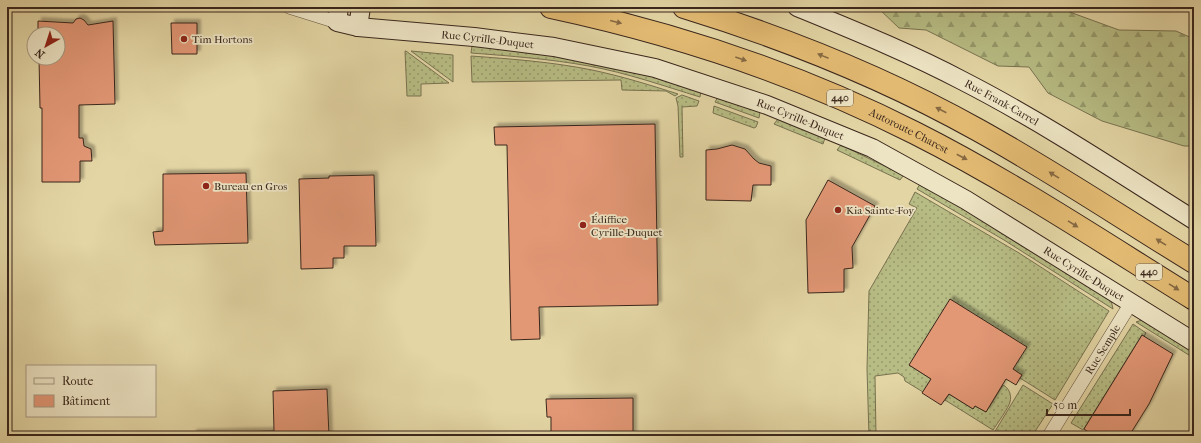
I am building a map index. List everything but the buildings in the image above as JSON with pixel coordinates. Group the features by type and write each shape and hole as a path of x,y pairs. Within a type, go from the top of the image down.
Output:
{"highway":[{"name":"Autoroute Charest","path":"551,7 635,26 692,43 748,61 804,82 860,106 921,136 993,175 1194,300"},
{"path":"684,7 785,41 861,72 923,101 1030,160 1194,262"}],"street":[{"name":"Rue Cyrille-Duquet","path":"289,7 338,15 358,27 474,37 554,47 655,68 767,105 872,148 966,200 1194,342"},
{"path":"358,27 361,7"},
{"name":"Rue Frank-Carrel","path":"797,7 914,56 963,81 1079,148 1194,220"},
{"name":"Rue Semple","path":"1049,436 1131,303"}],"green space":[{"path":"877,7 1056,7 1119,30 1176,31 1194,39 1194,146 1184,146 1102,121 1048,93 1029,67 998,66 926,30 899,28"},
{"path":"472,46 548,53 637,72 701,91 700,97 631,76 589,66 471,53"},
{"path":"405,51 449,83 421,84 421,96 407,96"},
{"path":"411,51 453,55 453,82"},
{"path":"471,56 532,61 577,67 603,72 678,94 675,96 666,91 622,90 621,80 472,82"},
{"path":"682,95 699,101 697,106 682,107 683,157 680,157 678,106 676,98"},
{"path":"718,97 760,112 759,118 715,102"},
{"path":"714,106 758,122 756,127 754,128 713,113"},
{"path":"778,119 825,138 823,144 774,124"},
{"path":"841,145 903,176 900,180 837,150"},
{"path":"920,184 963,208 1111,300 1113,309 1004,240 917,189"},
{"path":"915,192 1019,253 1109,311 1055,400 1020,378 1022,375 1013,369 909,365 931,379 923,392 905,381 904,377 898,373 875,376 876,436 869,436 867,369 869,291 917,208 909,204"},
{"path":"1142,320 1194,351 1192,357 1136,322"},
{"path":"1133,324 1146,333 1144,336 1142,335 1083,430 1071,423"},
{"path":"1003,385 1010,392 1010,402 993,430 945,400 949,394 973,409 975,406 986,412"},
{"path":"1023,385 1053,404 1032,436 999,436 994,433"}],"place":[{"name":"Tim Hortons","path":"184,39"},
{"name":"Bureau en Gros","path":"206,186"},
{"name":"Kia Sainte-Foy","path":"838,210"},
{"name":"Édiffice Cyrille-Duquet","path":"583,225"}]}
